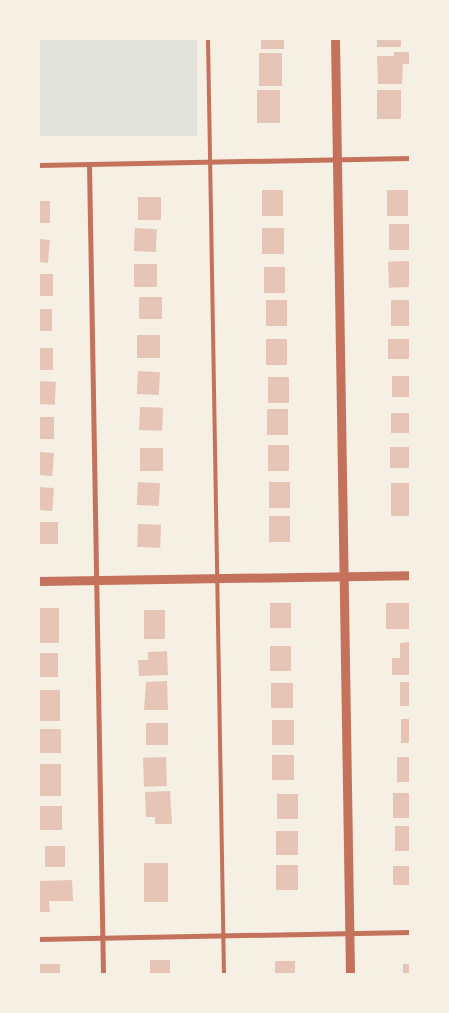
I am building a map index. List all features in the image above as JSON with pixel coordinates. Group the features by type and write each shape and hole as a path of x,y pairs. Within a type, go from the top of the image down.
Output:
{"street":[{"path":"335,39 350,974"},
{"path":"39,165 410,158"},
{"path":"89,164 103,974"},
{"path":"39,581 410,575"},
{"path":"39,938 410,932"}],"lane":[{"path":"208,39 219,578 224,974"}],"shaded area":[{"path":"39,39 197,39 197,136 39,136"}],"building":[{"path":"261,39 284,39 284,49 261,49"},
{"path":"377,39 401,39 401,47 377,47"},
{"path":"394,52 410,52 410,64 403,64 402,84 378,84 377,56 394,56"},
{"path":"259,53 282,53 282,86 259,86"},
{"path":"257,90 280,90 280,123 257,123"},
{"path":"377,90 401,90 401,119 377,119"},
{"path":"262,190 283,190 283,216 262,216"},
{"path":"387,190 408,190 408,216 387,216"},
{"path":"138,197 161,197 161,220 138,220"},
{"path":"39,201 50,201 50,223 39,223"},
{"path":"389,224 410,224 410,250 389,250"},
{"path":"135,228 157,229 156,252 134,251"},
{"path":"262,228 284,228 284,254 262,254"},
{"path":"39,239 50,240 48,263 39,262"},
{"path":"409,261 410,287 389,288 388,262"},
{"path":"134,264 157,264 157,287 134,287"},
{"path":"264,267 285,267 285,293 264,293"},
{"path":"39,274 53,274 53,296 39,296"},
{"path":"139,297 162,297 162,319 139,319"},
{"path":"266,300 287,300 287,326 266,326"},
{"path":"391,300 410,300 410,326 391,326"},
{"path":"39,309 52,309 52,331 39,331"},
{"path":"137,335 160,335 160,358 137,358"},
{"path":"266,339 287,339 287,365 266,365"},
{"path":"388,339 409,339 409,359 388,359"},
{"path":"39,348 53,348 53,370 39,370"},
{"path":"138,371 160,372 159,395 137,394"},
{"path":"392,376 410,376 410,397 392,397"},
{"path":"268,377 289,377 289,403 268,403"},
{"path":"39,381 56,382 55,405 39,404"},
{"path":"140,407 163,408 162,431 139,430"},
{"path":"267,409 288,409 288,435 267,435"},
{"path":"391,413 410,413 410,433 391,433"},
{"path":"39,417 54,417 54,439 39,439"},
{"path":"268,445 289,445 289,471 268,471"},
{"path":"390,447 410,447 410,468 390,468"},
{"path":"140,448 163,448 163,471 140,471"},
{"path":"39,452 54,453 52,476 39,475"},
{"path":"138,482 160,483 159,506 137,505"},
{"path":"269,482 290,482 290,508 269,508"},
{"path":"391,483 410,483 410,516 391,516"},
{"path":"39,487 54,488 52,511 39,510"},
{"path":"269,516 290,516 290,542 269,542"},
{"path":"39,522 58,522 58,544 39,544"},
{"path":"138,524 161,525 160,548 137,547"},
{"path":"270,603 291,603 291,628 270,628"},
{"path":"386,603 410,603 410,629 386,629"},
{"path":"39,608 59,608 59,643 39,643"},
{"path":"144,610 165,610 165,639 144,639"},
{"path":"410,642 410,675 392,675 392,658 400,658 400,643"},
{"path":"270,646 291,646 291,671 270,671"},
{"path":"167,651 168,675 139,676 138,660 148,660 148,652"},
{"path":"39,653 58,653 58,677 39,677"},
{"path":"167,681 168,710 144,710 146,682"},
{"path":"400,682 410,682 410,706 400,706"},
{"path":"271,683 293,683 293,708 271,708"},
{"path":"39,690 60,690 60,721 39,721"},
{"path":"401,719 410,719 410,743 401,743"},
{"path":"272,720 294,720 294,745 272,745"},
{"path":"146,723 168,723 168,745 146,745"},
{"path":"39,729 61,729 61,753 39,753"},
{"path":"272,755 294,755 294,780 272,780"},
{"path":"166,757 167,786 144,787 143,758"},
{"path":"397,757 410,757 410,782 397,782"},
{"path":"39,764 61,764 61,796 39,796"},
{"path":"170,791 172,824 155,824 155,817 146,817 145,792"},
{"path":"393,793 410,793 410,818 393,818"},
{"path":"277,794 298,794 298,819 277,819"},
{"path":"39,806 62,806 62,830 39,830"},
{"path":"395,826 410,826 410,851 395,851"},
{"path":"276,831 298,831 298,855 276,855"},
{"path":"45,846 65,846 65,867 45,867"},
{"path":"144,863 168,863 168,902 144,902"},
{"path":"276,865 298,865 298,890 276,890"},
{"path":"393,866 410,866 410,885 393,885"},
{"path":"72,880 73,901 49,901 50,912 39,912 39,881"},
{"path":"150,960 170,960 170,974 150,974"},
{"path":"275,961 295,961 295,974 275,974"},
{"path":"39,964 60,964 60,974 39,974"},
{"path":"403,964 410,964 410,974 403,974"}]}
